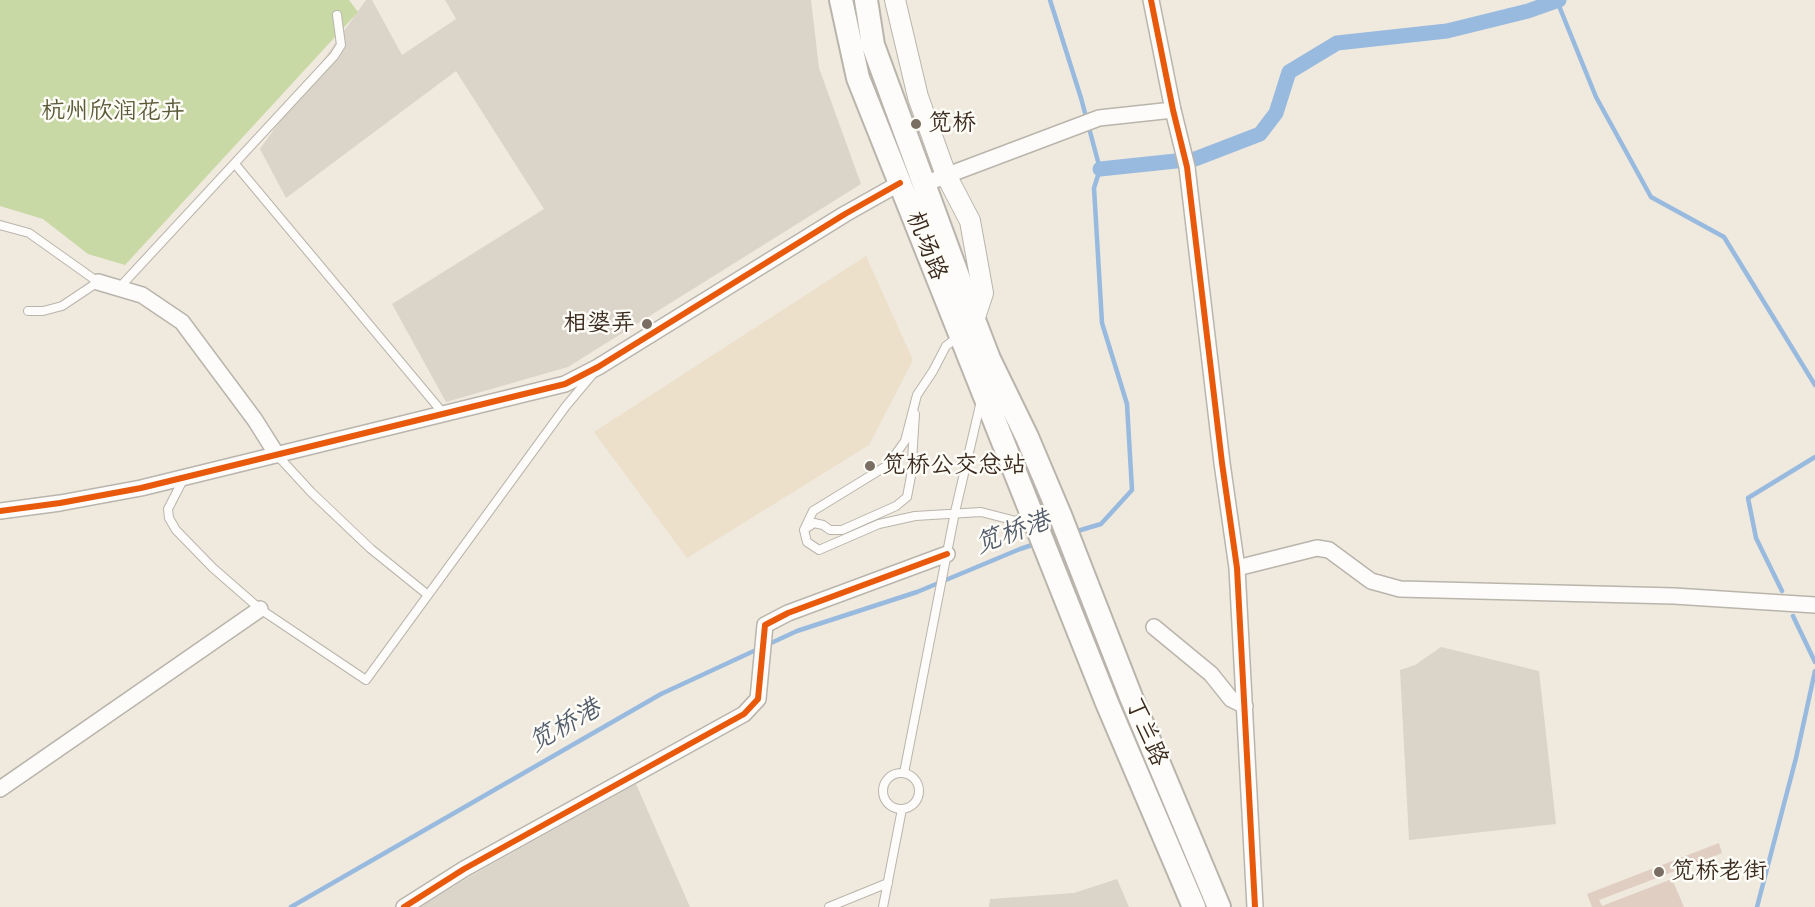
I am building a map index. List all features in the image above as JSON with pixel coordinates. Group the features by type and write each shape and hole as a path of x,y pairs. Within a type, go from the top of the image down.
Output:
{"main road":[{"name":"机场路","path":"841,0 858,78 900,183 968,327 991,382"},
{"name":"机场路","path":"866,0 873,45 924,184 968,327"},
{"name":"机场路","path":"895,0 918,97 946,175 970,221 983,293 968,327"},
{"name":"丁兰路","path":"991,382 1060,515 1131,697 1219,907"},
{"path":"991,382 1035,520"},
{"name":"丁兰路","path":"1035,520 1107,703 1194,907"}],"street":[{"path":"1151,0 1173,110 1186,160 1222,463 1237,567 1256,907"},
{"path":"924,184 1094,120 1173,110"},
{"path":"0,511 141,488 565,384 598,367 845,214 900,183"},
{"path":"98,282 142,295 183,322 255,420 277,455"},
{"path":"1237,567 1317,548 1329,550 1371,581 1401,589 1674,596 1815,606"},
{"path":"404,907 464,869 744,714 758,699 765,625 788,613 946,559"},
{"path":"0,789 260,609"},
{"path":"1154,627 1211,674 1231,699 1245,706"}],"lane":[{"path":"119,288 334,56 341,45 337,15"},
{"path":"235,164 444,415"},
{"path":"0,225 29,233 98,282 62,306 44,311 28,311"},
{"path":"968,327 946,346 933,371 916,395 905,441 888,465 813,511 804,530 807,542 819,550 879,524 915,516 955,512 981,512 1016,520 1035,520"},
{"path":"184,478 168,509 169,518 176,530 213,568 260,609 366,680 566,406 598,367"},
{"path":"904,773 955,512 991,382"},
{"path":"804,530 814,523 830,530 842,530 896,506 907,497 911,476 916,395"},
{"path":"277,455 310,492 371,549 428,595"},
{"path":"904,773 914,778 919,789 917,800 908,808 902,809 890,806 882,790 887,779 892,775 904,773"},
{"path":"883,907 902,809"},
{"path":"829,907 888,883"}],"shaded area":[{"path":"366,0 372,0 402,55 456,19 445,0 811,0 819,68 861,184 568,367 446,402 392,304 544,209 456,71 286,198 260,149"},
{"path":"866,256 913,360 869,445 687,558 594,432"},
{"path":"1441,647 1539,671 1556,824 1409,840 1400,670 1415,665"},
{"path":"636,784 690,907 421,907 469,877"},
{"path":"1117,879 1129,907 989,907 990,899 1074,893"}],"green space":[{"name":"杭州欣润花卉","path":"0,0 349,0 358,12 125,265 88,254 43,219 0,206"}],"building":[{"name":"笕桥老街","path":"1719,843 1722,853 1599,900 1602,906 1672,879 1684,907 1592,907 1587,894"}],"waterway":[{"name":"笕桥港","path":"1050,0 1081,98 1100,169 1094,188 1102,323 1127,404 1132,490 1101,524 1074,532"},
{"path":"1100,169 1195,159 1260,134 1276,113 1289,72 1337,43 1447,31 1528,11 1559,0"},
{"path":"1557,1 1596,97 1651,197 1724,237 1815,385"},
{"path":"1782,591 1756,538 1748,498 1815,457"},
{"name":"笕桥港","path":"291,907 661,694 797,631 917,592 1038,543"},
{"path":"1793,616 1815,662"},
{"path":"1757,907 1796,758 1815,671"}],"cycle path":[{"path":"1151,0 1187,167 1222,463 1237,568 1255,907"},
{"path":"0,511 141,488 565,384 598,367 845,214 900,183"},
{"path":"404,907 464,869 744,714 758,699 765,625 788,613 947,554"}],"place":[{"name":"笕桥","path":"916,124"},
{"name":"相婆弄","path":"647,324"},
{"name":"笕桥公交总站","path":"870,466"},
{"name":"笕桥老街","path":"1659,872"}]}
